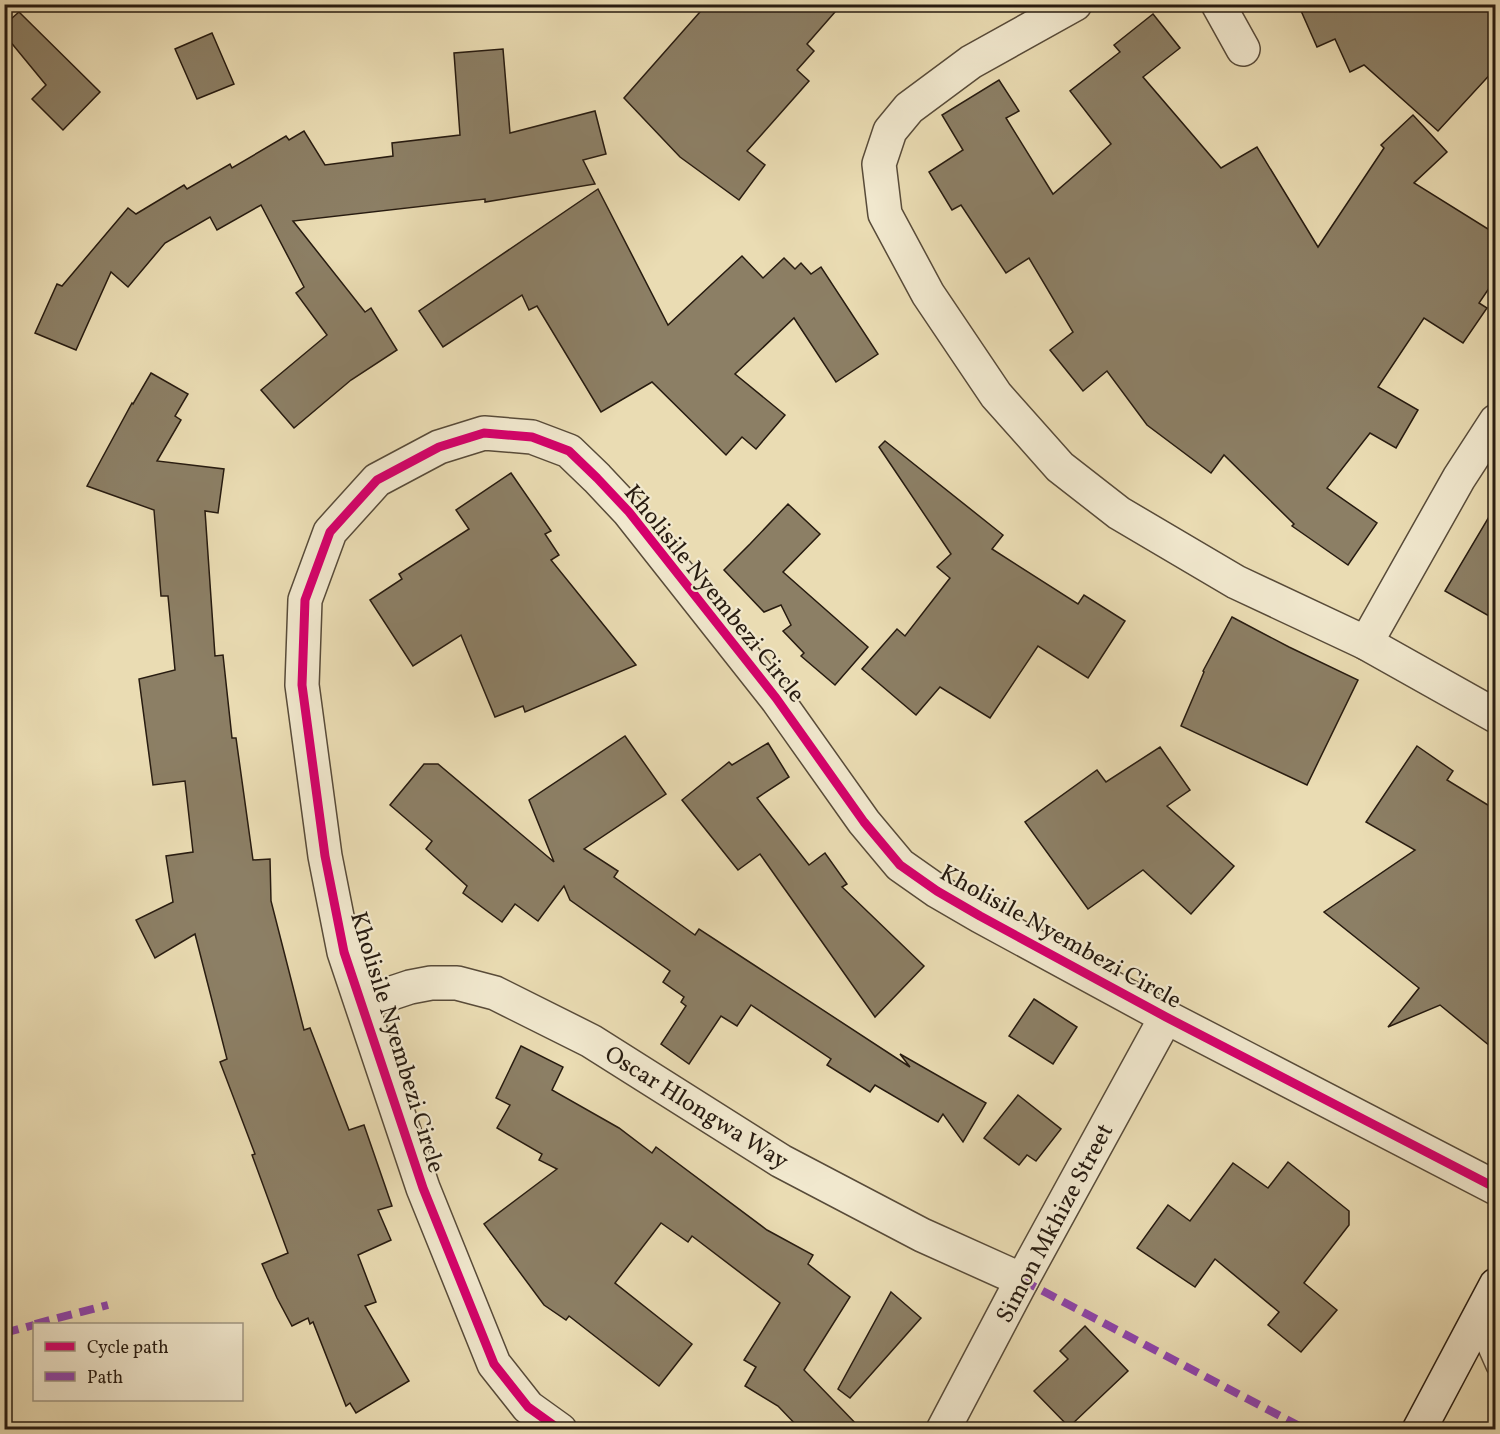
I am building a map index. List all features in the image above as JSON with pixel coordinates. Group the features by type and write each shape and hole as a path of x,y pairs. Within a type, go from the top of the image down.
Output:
{"street":[{"path":"1075,4 971,62 909,108 890,131 879,164 885,214 927,294 996,395 1059,467 1119,513 1236,582 1366,643 1496,716"},
{"path":"1218,4 1243,49"},
{"path":"1366,643 1459,478 1496,421"},
{"name":"Kholisile Nyembezi Circle","path":"560,1430 528,1407 494,1364 423,1188 344,952 325,856 302,686 304,600 330,532 376,480 439,447 484,433 532,437 569,451 597,478 629,512 776,698 864,822 900,865 937,891 980,916 1166,1017 1496,1188"},
{"name":"Oscar Hlongwa Way","path":"362,1003 410,987 431,983 457,984 495,993 591,1041 781,1161 922,1235 1022,1280"},
{"name":"Simon Mkhize Street","path":"943,1430 1166,1017"},
{"path":"1419,1430 1496,1285"}],"lane":[{"path":"1476,1322 1496,1367"}],"building":[{"path":"707,4 842,4 807,44 814,51 797,70 809,81 747,151 765,165 739,200 680,157 624,98"},
{"path":"1298,4 1496,4 1496,68 1438,131 1364,65 1350,72 1335,39 1317,47"},
{"path":"19,12 100,92 63,130 32,99 46,85 4,34 4,25"},
{"path":"1153,14 1180,48 1143,77 1221,168 1257,147 1318,247 1384,148 1381,145 1413,115 1447,152 1414,183 1496,234 1496,278 1479,303 1487,308 1463,343 1424,318 1378,387 1418,410 1396,448 1370,433 1327,488 1377,523 1348,565 1292,526 1294,524 1224,455 1211,473 1147,425 1107,371 1083,391 1050,350 1073,332 1029,258 1006,273 961,205 952,210 929,172 963,150 942,115 999,80 1019,111 1006,118 1053,194 1111,144 1070,91 1120,52 1114,45"},
{"path":"212,33 234,84 197,99 175,49"},
{"path":"503,49 510,133 595,111 606,154 583,160 595,184 485,202 485,199 293,221 365,312 371,308 397,350 351,380 294,428 261,390 327,335 296,293 304,287 261,205 217,230 210,217 165,243 128,287 111,272 76,350 35,333 57,284 62,286 128,208 136,214 184,185 187,189 230,164 232,168 286,136 289,140 304,131 325,165 393,156 392,143 460,135 454,53"},
{"path":"598,189 668,325 742,256 763,278 784,258 795,269 801,263 811,274 821,267 878,354 836,382 794,318 735,374 785,415 756,449 742,437 726,455 652,382 601,412 537,306 529,310 522,295 443,347 419,311"},
{"path":"151,373 188,394 175,416 181,420 157,461 224,469 218,513 205,511 215,656 223,655 232,738 236,738 253,860 270,859 271,901 304,1030 310,1028 349,1130 364,1125 392,1206 378,1210 391,1240 358,1255 376,1302 365,1306 409,1381 356,1413 350,1403 346,1406 313,1322 310,1324 308,1318 292,1326 262,1264 288,1253 252,1155 255,1154 220,1062 227,1059 195,934 155,958 136,920 173,902 166,856 193,852 185,781 153,785 139,679 175,670 168,596 161,596 154,510 87,486"},
{"path":"885,441 1003,535 992,549 1078,604 1084,595 1125,621 1088,678 1038,646 990,718 940,687 916,715 862,669 897,629 905,636 950,578 937,567 951,554 879,447"},
{"path":"511,473 551,531 545,534 559,555 551,560 636,665 525,712 523,706 495,717 461,635 413,666 370,600 402,579 399,574 469,529 456,510"},
{"path":"788,504 820,534 783,572 868,647 835,685 801,656 804,653 783,631 791,625 781,605 764,612 724,570"},
{"path":"1496,505 1496,620 1445,591"},
{"path":"1232,617 1358,680 1307,785 1181,726 1203,671"},
{"path":"625,736 666,794 584,849 618,871 614,877 695,935 699,929 910,1067 900,1054 986,1103 963,1142 943,1114 938,1122 875,1085 870,1092 827,1065 831,1059 751,1005 737,1026 721,1016 689,1064 661,1044 686,1006 681,1002 684,997 663,982 670,971 570,900 564,886 538,921 515,904 502,922 463,893 467,886 426,849 432,841 390,805 424,764 438,764 554,862 529,800"},
{"path":"768,743 789,777 757,798 809,865 825,853 847,884 842,887 924,966 875,1017 760,854 738,870 682,800 729,762 732,765"},
{"path":"1417,746 1453,771 1447,780 1496,810 1496,1051 1440,1005 1388,1027 1419,988 1324,912 1415,850 1366,822"},
{"path":"1160,747 1190,790 1167,806 1234,866 1191,914 1143,870 1088,909 1025,822 1097,770 1106,782"},
{"path":"1034,999 1077,1027 1053,1064 1009,1036"},
{"path":"521,1046 563,1067 552,1090 619,1128 652,1153 656,1147 767,1230 813,1255 808,1264 850,1297 804,1370 862,1430 801,1430 778,1406 745,1386 756,1367 744,1360 780,1303 692,1236 688,1242 661,1223 615,1283 692,1344 659,1386 569,1316 566,1320 544,1305 484,1224 557,1169 539,1160 542,1154 497,1128 510,1105 496,1098"},
{"path":"1018,1095 1061,1129 1036,1161 1027,1155 1019,1165 984,1138"},
{"path":"1288,1162 1349,1211 1349,1225 1304,1283 1337,1310 1301,1352 1268,1325 1279,1312 1215,1259 1195,1287 1137,1248 1168,1205 1190,1221 1233,1163 1268,1188"},
{"path":"891,1292 921,1318 850,1398 838,1389"},
{"path":"1085,1326 1128,1371 1069,1427 1034,1391 1068,1359 1060,1351"}],"marked path":[{"path":"1022,1280 1303,1428"},
{"path":"39,1323 108,1305"},
{"path":"4,1333 33,1325"}],"cycle path":[{"path":"560,1430 528,1407 494,1364 423,1188 344,952 325,856 302,685 305,600 330,532 377,480 439,447 484,433 532,437 569,451 597,478 629,512 776,698 864,822 900,865 937,891 980,916 1166,1017 1496,1188"}]}
